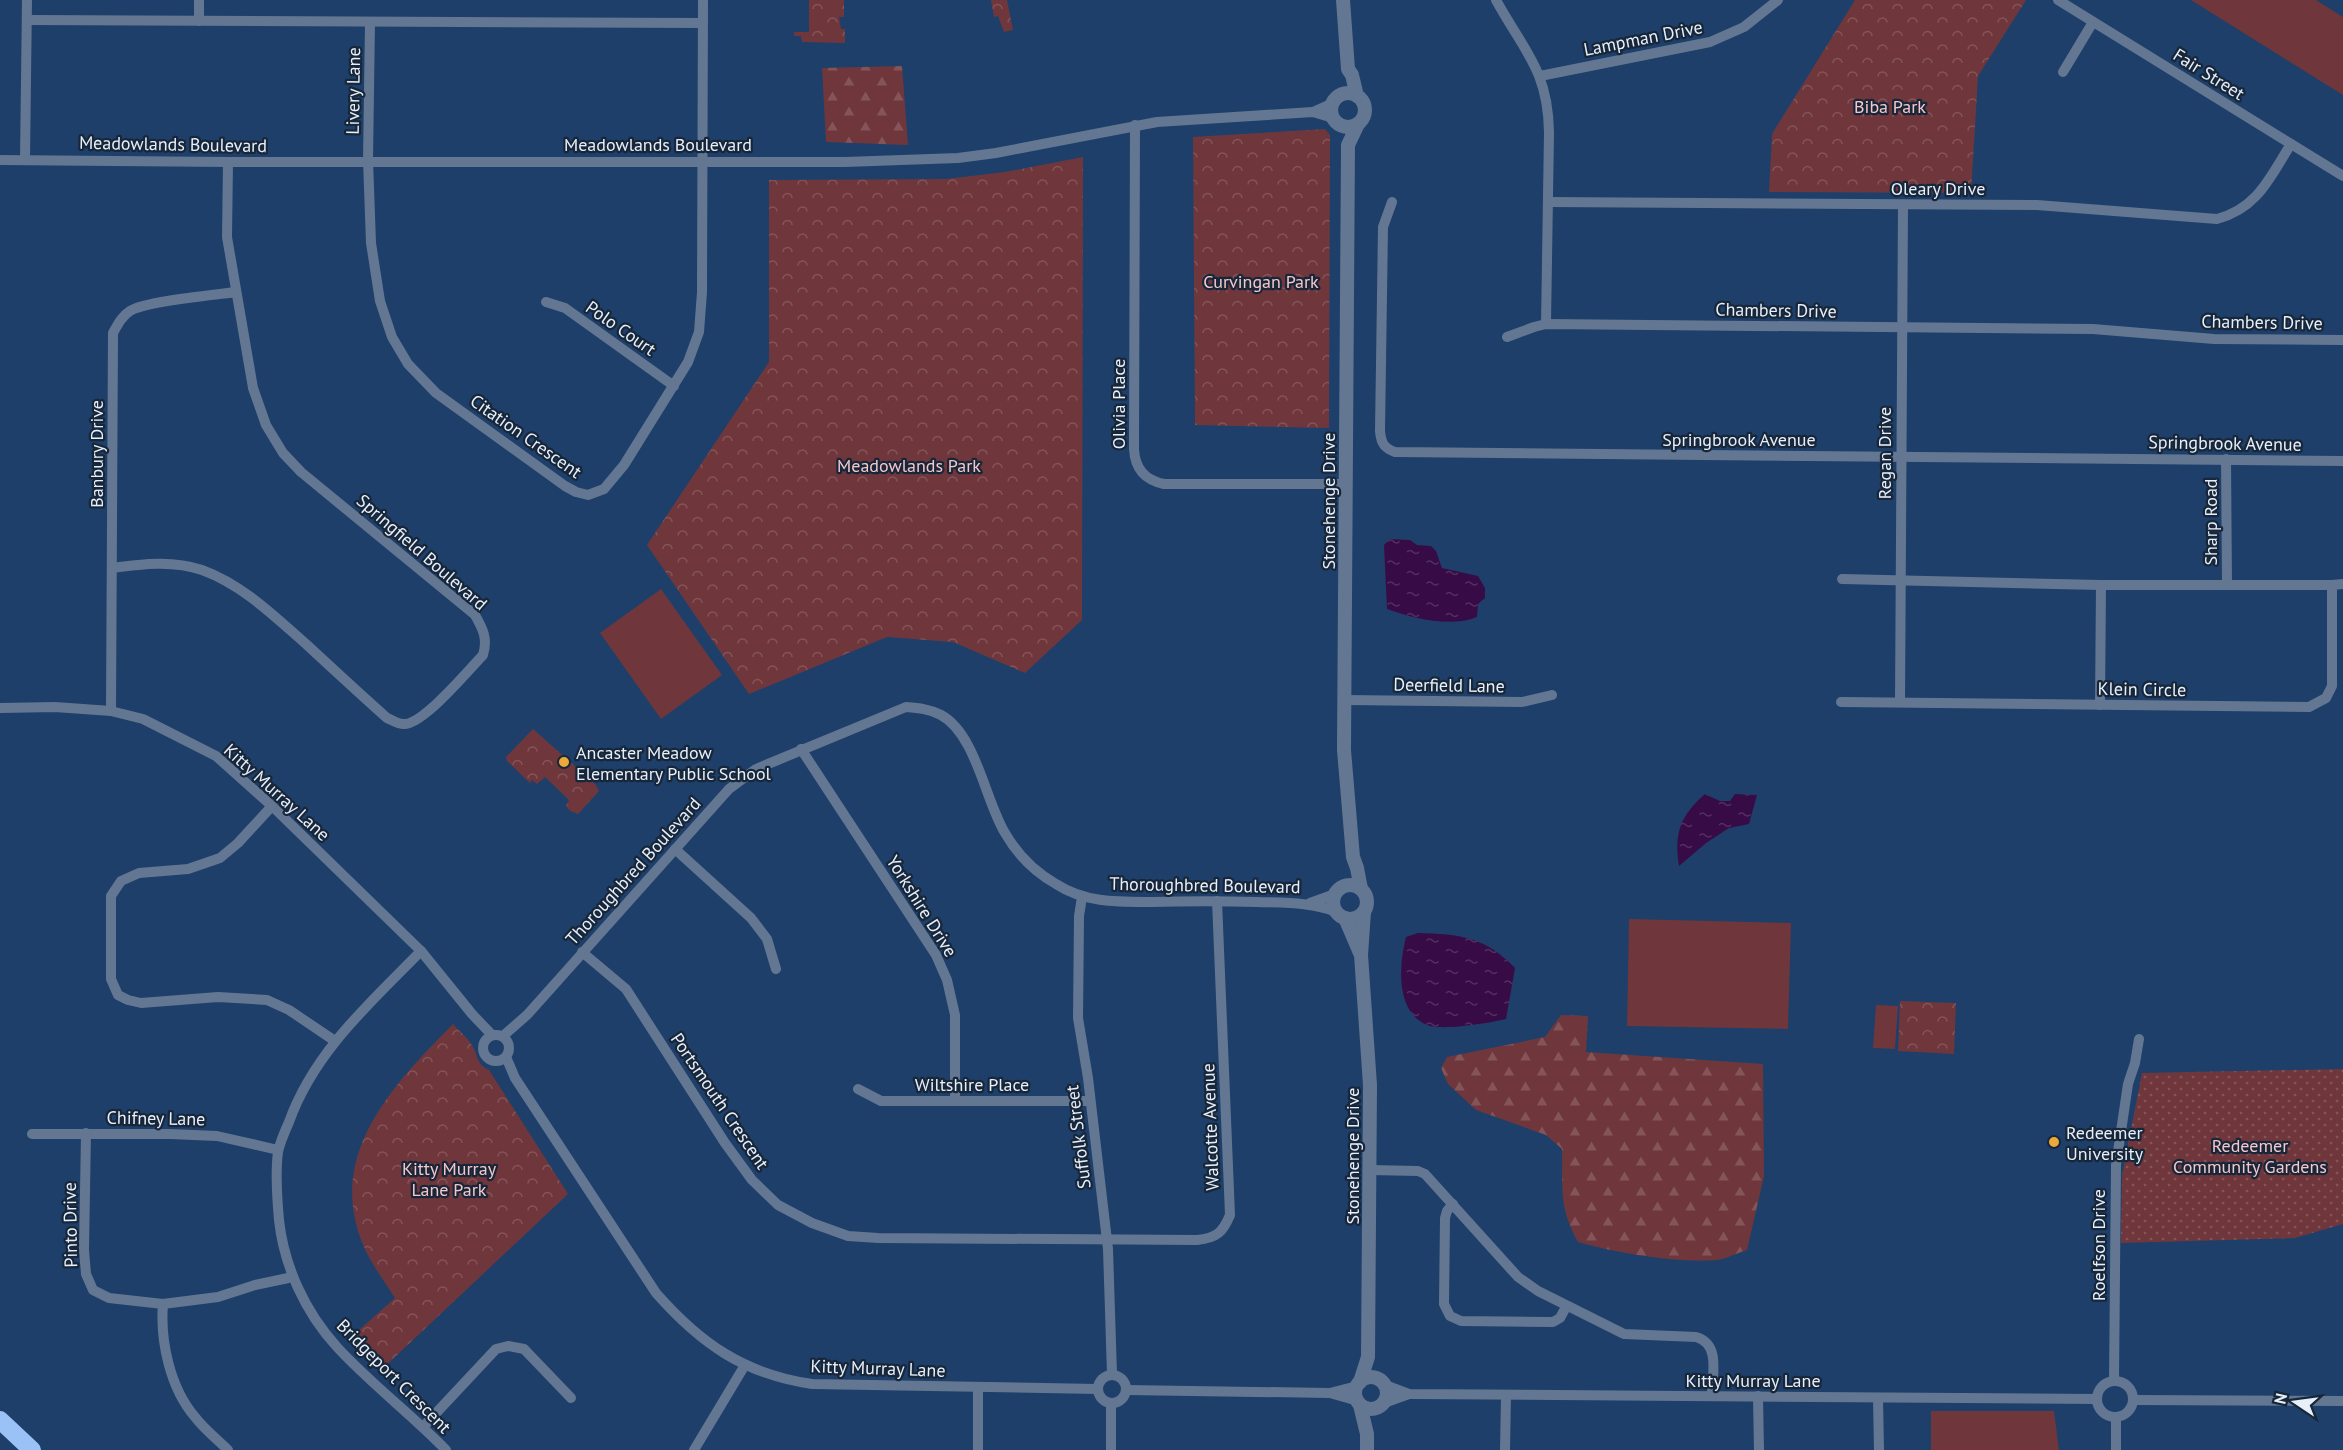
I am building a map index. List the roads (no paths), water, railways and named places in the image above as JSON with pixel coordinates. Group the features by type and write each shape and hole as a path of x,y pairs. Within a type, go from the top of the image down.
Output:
{"highway":[{"path":"0,1420 32,1450"}],"street":[{"path":"25,159 27,0"},
{"path":"199,0 199,21"},
{"name":"Citation Crescent","path":"369,160 371,243 380,301 392,337 408,364 436,393 565,486 588,495 604,489 624,465 688,363 699,332 702,292 703,0"},
{"path":"1342,0 1348,69 1337,99 1331,108 1337,122 1352,127 1358,124 1365,110 1348,69"},
{"path":"1496,0 1527,48 1540,76 1549,119 1546,324"},
{"name":"Lampman Drive","path":"1540,76 1696,46 1721,38 1756,19 1778,0"},
{"name":"Fair Street","path":"2058,0 2343,176"},
{"path":"27,20 703,23"},
{"name":"Livery Lane","path":"369,160 370,22"},
{"path":"2063,72 2093,22"},
{"path":"1337,99 1349,93 1358,96"},
{"name":"Meadowlands Boulevard","path":"1313,112 1337,99"},
{"name":"Meadowlands Boulevard","path":"0,159 228,162 369,160 845,162 958,158 996,153 1135,125 1229,116 1313,112 1337,122"},
{"name":"Stonehenge Drive","path":"1337,122 1348,145"},
{"name":"Stonehenge Drive","path":"1358,124 1348,145 1345,772 1353,857 1360,889"},
{"name":"Olivia Place","path":"1135,125 1134,458 1141,473 1164,484 1346,484"},
{"name":"Oleary Drive","path":"1548,202 2067,206 2217,219 2239,211 2254,200 2291,144"},
{"name":"Springfield Boulevard","path":"112,568 145,563 172,564 201,570 230,583 261,604 387,718 402,725 412,723 429,711 483,655 486,644 483,630 475,615 301,472 283,453 266,425 253,388 228,237 228,162"},
{"name":"Springbrook Avenue","path":"1392,202 1383,227 1380,440 1385,448 1395,452 2343,461"},
{"name":"Regan Drive","path":"1900,702 1903,205"},
{"name":"Banbury Drive","path":"111,711 113,333 121,319 132,309 150,304 236,292"},
{"name":"Polo Court","path":"546,302 565,308 674,386"},
{"name":"Chambers Drive","path":"1507,337 1546,324 2099,329 2214,339 2343,340"},
{"name":"Sharp Road","path":"2226,459 2227,585"},
{"name":"Klein Circle","path":"1841,702 2309,707 2326,698 2332,686 2337,584 2101,585 1842,579"},
{"path":"2100,705 2101,585"},
{"name":"Deerfield Lane","path":"1345,700 1522,702 1552,696"},
{"name":"Kitty Murray Lane","path":"0,708 55,707 111,711 142,719 216,756 272,806 421,951 472,1014 497,1039 483,1050 484,1054 488,1059 502,1059 656,1293 682,1323 711,1347 745,1365 792,1381 812,1384 1098,1389"},
{"name":"Thoroughbred Boulevard","path":"497,1039 527,1015 729,789 756,769 906,707 924,709 941,715 951,722 961,734 1004,833 1026,862 1056,884 1082,897 1113,902 1310,903 1341,915"},
{"name":"Yorkshire Drive","path":"801,749 936,955 947,980 955,1015 955,1101"},
{"path":"272,806 238,843 220,858 188,869 139,873 121,881 111,896 111,979 118,995 141,1003 218,997 267,1000 289,1010 335,1041"},
{"path":"675,849 751,918 767,939 776,969"},
{"name":"Stonehenge Drive","path":"1338,891 1353,857"},
{"path":"1351,885 1360,889 1367,903 1364,912 1355,918 1341,915 1333,903 1338,891 1351,885"},
{"name":"Thoroughbred Boulevard","path":"1310,903 1338,891"},
{"name":"Suffolk Street","path":"1082,897 1079,916 1078,1018 1088,1078 1107,1239 1112,1374"},
{"name":"Walcotte Avenue","path":"1107,1239 1208,1239 1223,1230 1230,1215 1216,901"},
{"name":"Stonehenge Drive","path":"1358,1384 1368,1357 1370,1061 1361,955 1364,912"},
{"name":"Stonehenge Drive","path":"1341,915 1361,955"},
{"name":"Bridgeport Crescent","path":"421,951 335,1041 311,1074 296,1102 278,1150 277,1195 281,1241 293,1277 305,1302 336,1347 446,1450"},
{"name":"Portsmouth Crescent","path":"582,952 626,989 725,1143 752,1180 778,1204 812,1223 848,1236 878,1238 1107,1239"},
{"path":"497,1039 510,1049 502,1059"},
{"name":"Roelfson Drive","path":"2114,1381 2116,1165 2128,1084 2135,1063 2139,1039"},
{"name":"Wiltshire Place","path":"858,1089 881,1101 1089,1101"},
{"name":"Pinto Drive","path":"86,1133 84,1250 86,1274 93,1290 110,1298 163,1304 218,1298 255,1285 293,1277"},
{"name":"Chifney Lane","path":"32,1134 217,1136 278,1150"},
{"path":"1370,1170 1418,1171 1429,1177 1518,1276 1538,1292 1566,1307 1624,1334 1705,1339 1713,1352 1712,1396"},
{"path":"1453,1204 1445,1218 1444,1304 1450,1316 1461,1321 1553,1322 1560,1318 1566,1307"},
{"path":"163,1304 161,1319 165,1347 177,1384 194,1417 228,1450"},
{"path":"423,1427 496,1349 508,1346 524,1349 571,1398"},
{"name":"Stonehenge Drive","path":"1368,1357 1383,1383"},
{"path":"694,1450 745,1365"},
{"path":"1112,1374 1121,1377 1126,1389 1123,1398 1111,1403 1103,1400 1098,1389 1100,1380 1112,1374"},
{"path":"1330,1393 1358,1384 1368,1378 1383,1383 1387,1394 1367,1434"},
{"path":"2114,1381 2130,1389 2133,1400 2126,1414 2116,1418 2100,1410 2097,1399 2104,1385 2114,1381"},
{"name":"Kitty Murray Lane","path":"1383,1383 1409,1394"},
{"path":"1358,1384 1355,1391 1367,1434 1367,1450"},
{"path":"978,1387 978,1450"},
{"path":"1126,1389 1330,1393 1372,1409 1382,1404"},
{"name":"Kitty Murray Lane","path":"1382,1404 1409,1394 2097,1399"},
{"path":"1505,1450 1506,1395"},
{"path":"1758,1396 1759,1450"},
{"path":"1878,1398 1879,1450"},
{"path":"2133,1400 2343,1401"},
{"path":"1111,1403 1111,1450"},
{"path":"2116,1418 2116,1450"}],"water":[{"path":"1390,539 1410,540 1417,545 1431,546 1436,551 1442,568 1478,576 1485,588 1485,598 1478,604 1477,617 1443,622 1408,616 1387,609 1384,545"},
{"path":"1705,794 1720,801 1730,801 1735,794 1757,795 1749,824 1729,828 1706,843 1679,866 1677,844 1681,826 1696,802"},
{"path":"1418,933 1471,939 1493,950 1515,968 1506,1019 1455,1027 1434,1027 1417,1019 1409,1010 1404,999 1401,974 1406,937"}],"place":[{"name":"Ancaster Meadow Elementary Public School","path":"564,762"},
{"name":"Redeemer University","path":"2054,1142"}],"park label":[{"name":"Biba Park","path":"1890,106"},
{"name":"Curvingan Park","path":"1261,281"},
{"name":"Meadowlands Park","path":"909,465"},
{"name":"Redeemer Community Gardens","path":"2250,1155"},
{"name":"Kitty Murray Lane Park","path":"449,1178"}]}
